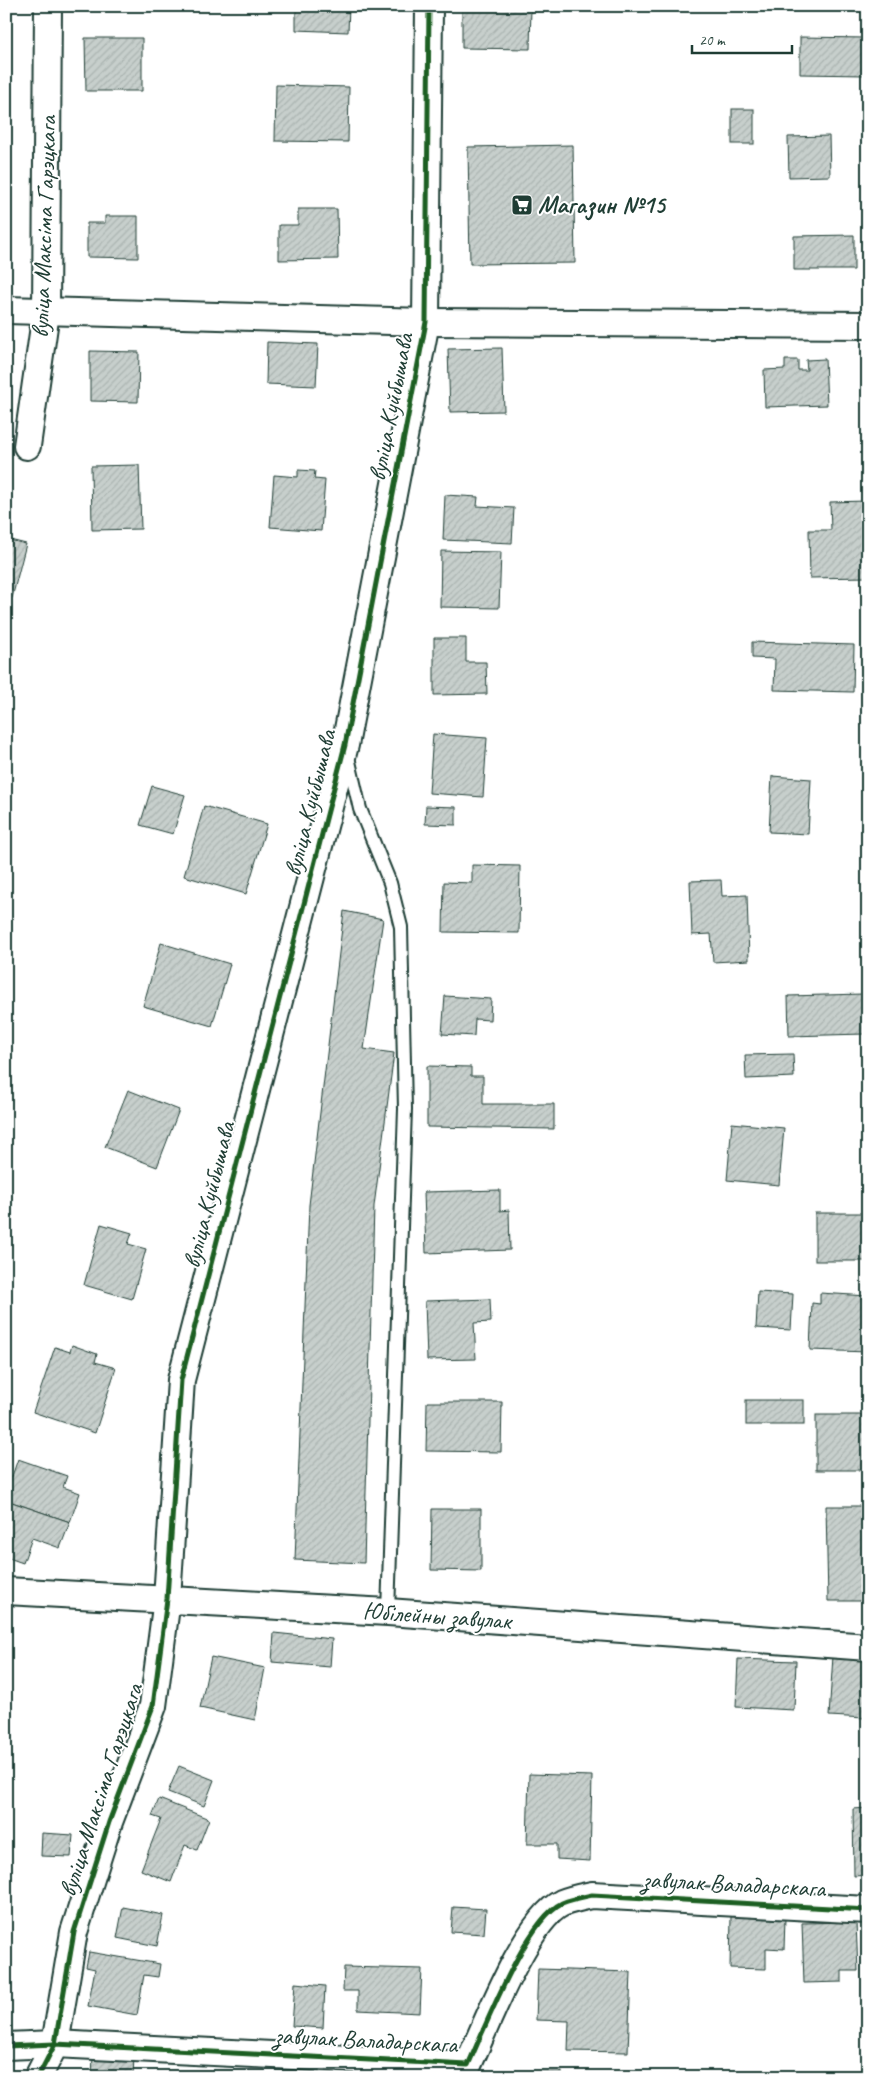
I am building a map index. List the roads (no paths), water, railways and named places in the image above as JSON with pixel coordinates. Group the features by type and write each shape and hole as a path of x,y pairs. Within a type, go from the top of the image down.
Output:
{"street":[{"name":"вуліца Максіма Гарэцкага","path":"27,446 46,312 48,6"},
{"name":"вуліца Куйбышава","path":"167,1599 181,1380 345,744 426,322 429,6"},
{"path":"6,310 426,322 868,325"},
{"name":"Юбілейны завулак","path":"6,1591 388,1612 868,1647"},
{"name":"вуліца Максіма Гарэцкага","path":"38,2077 55,2044 74,1932 109,1822 153,1706 167,1599"},
{"name":"завулак Валадарскага","path":"6,2046 55,2044 468,2071 514,1965 534,1928 561,1904 592,1895 868,1910"}],"lane":[{"path":"345,744 360,809 390,883 401,927 405,1109 388,1612"}],"place":[{"name":"Магазин №15","path":"522,205"}]}
